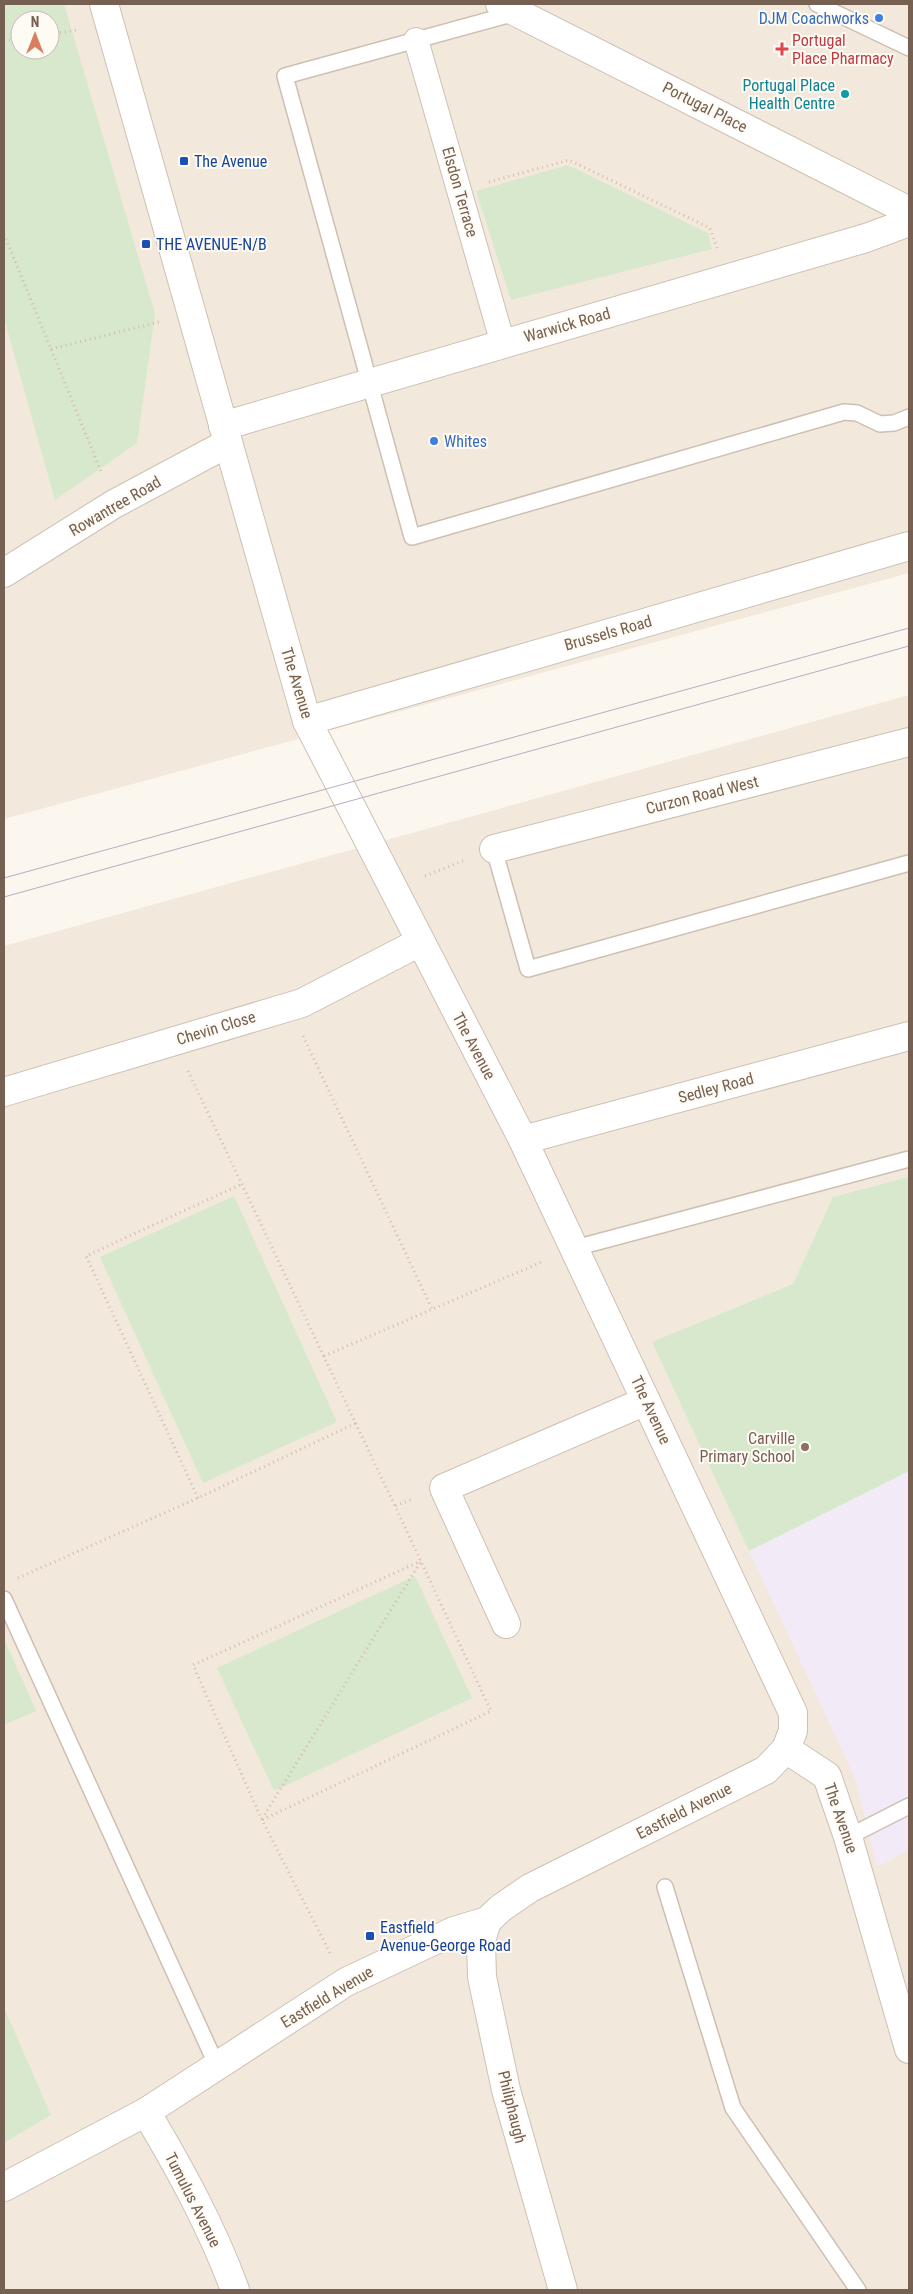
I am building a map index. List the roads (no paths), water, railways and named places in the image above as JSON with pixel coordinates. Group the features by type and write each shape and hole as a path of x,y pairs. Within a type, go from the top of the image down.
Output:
{"street":[{"name":"The Avenue","path":"104,4 307,721 523,1140 793,1713 793,1731 786,1749 827,1776 848,1836 909,2049"},
{"name":"Portugal Place","path":"509,8 909,211"},
{"name":"Elsdon Terrace","path":"416,40 503,344"},
{"name":"Warwick Road","path":"226,435 370,383 866,238 909,222"},
{"name":"Rowantree Road","path":"4,573 226,435"},
{"name":"Brussels Road","path":"307,721 909,546"},
{"name":"Curzon Road West","path":"494,849 909,742"},
{"name":"Chevin Close","path":"4,1092 302,1003 420,942"},
{"name":"Sedley Road","path":"523,1140 909,1036"},
{"path":"506,1624 444,1488 646,1401"},
{"name":"Eastfield Avenue","path":"4,2187 146,2112 346,1982 454,1931 488,1921 502,1908 530,1888 766,1770 786,1749"},
{"name":"Philiphaugh","path":"488,1921 481,1941 482,1977 506,2090 563,2290"},
{"name":"Tumulus Avenue","path":"146,2112 196,2200 224,2262 234,2290"}],"lane":[{"path":"817,4 909,48"},
{"path":"509,8 416,40 285,76 412,537 844,412 857,413 880,424 894,423 909,417"},
{"path":"494,849 528,969 909,863"},
{"path":"574,1248 909,1159"},
{"path":"4,1599 217,2066"},
{"path":"848,1836 909,1806"},
{"path":"665,1887 732,2108 858,2290"}],"tram line":[{"path":"4,878 909,628"},
{"path":"4,897 909,646"}],"place":[{"name":"DJM Coachworks","path":"879,18"},
{"name":"Portugal Place Pharmacy","path":"782,49"},
{"name":"Portugal Place Health Centre","path":"845,94"},
{"name":"The Avenue","path":"184,161"},
{"name":"THE AVENUE-N/B","path":"146,244"},
{"name":"Whites","path":"434,441"},
{"name":"Carville Primary School","path":"805,1447"},
{"name":"Eastfield Avenue-George Road","path":"370,1936"}]}
